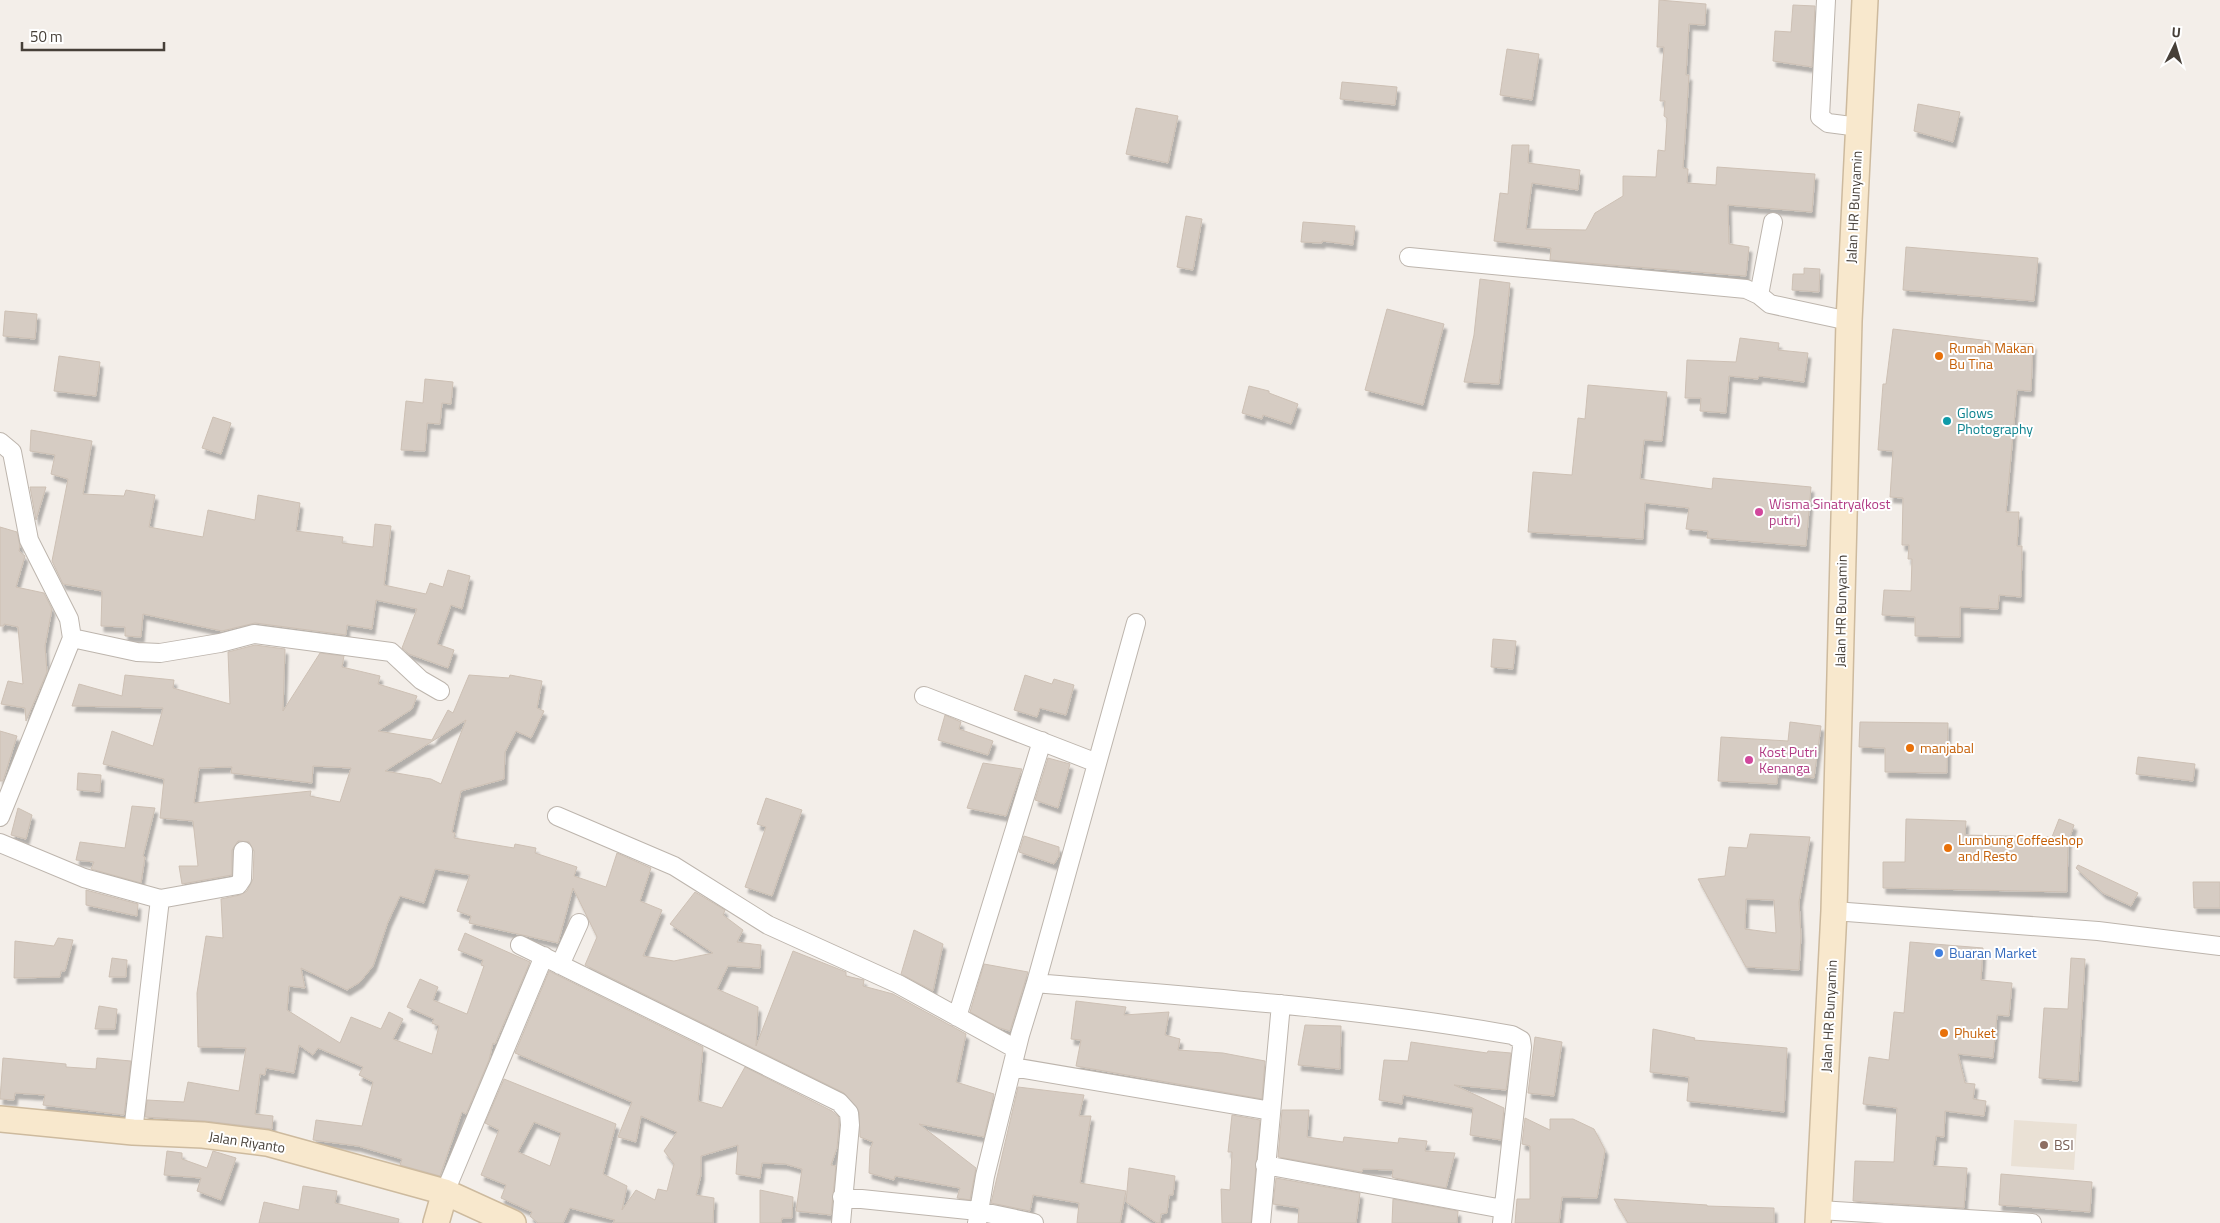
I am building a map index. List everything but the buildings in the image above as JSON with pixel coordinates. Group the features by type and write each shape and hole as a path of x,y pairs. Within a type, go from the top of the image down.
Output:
{"main road":[{"name":"Jalan HR Bunyamin","path":"1819,1216 1834,911 1848,321 1865,0"},
{"name":"Jalan Riyanto","path":"0,1119 133,1132 203,1135 267,1143 445,1192 512,1223"},
{"path":"436,1223 445,1192"}],"street":[{"path":"1826,0 1820,117 1828,123 1859,127"},
{"path":"1759,295 1773,222"},
{"path":"1409,257 1746,289 1759,295 1770,304 1848,321"},
{"path":"0,442 12,452 29,540 69,619 72,638 0,817"},
{"path":"977,1217 1016,1049 1136,623"},
{"path":"72,638 137,652 160,653 220,643 254,634 391,652 422,680 440,691"},
{"path":"924,696 1097,763"},
{"path":"957,1016 1042,741"},
{"path":"557,816 674,866 768,925 898,984 1016,1049"},
{"path":"0,844 84,878 160,899 238,886 242,879 243,851"},
{"path":"133,1132 160,899"},
{"path":"1834,911 2098,931 2220,946"},
{"path":"560,965 579,923"},
{"path":"520,945 839,1102 849,1113 850,1125 840,1223"},
{"path":"445,1192 544,956"},
{"path":"1036,983 1281,1004 1440,1022 1512,1035 1521,1040 1503,1216 1265,1165"},
{"path":"1261,1223 1281,1004"},
{"path":"1013,1067 1271,1111"},
{"path":"842,1197 977,1217 1034,1223"},
{"path":"1819,1216 2032,1223"}],"shaded area":[{"name":"BSI","path":"2014,1120 2077,1124 2074,1170 2011,1166"}],"place":[{"name":"Rumah Makan Bu Tina","path":"1939,356"},
{"name":"Glows Photography","path":"1947,421"},
{"name":"Wisma Sinatrya(kost putri)","path":"1759,512"},
{"name":"manjabal","path":"1910,748"},
{"name":"Kost Putri Kenanga","path":"1749,760"},
{"name":"Lumbung Coffeeshop and Resto","path":"1948,848"},
{"name":"Buaran Market","path":"1939,953"},
{"name":"Phuket","path":"1944,1033"},
{"name":"BSI","path":"2044,1145"}]}
